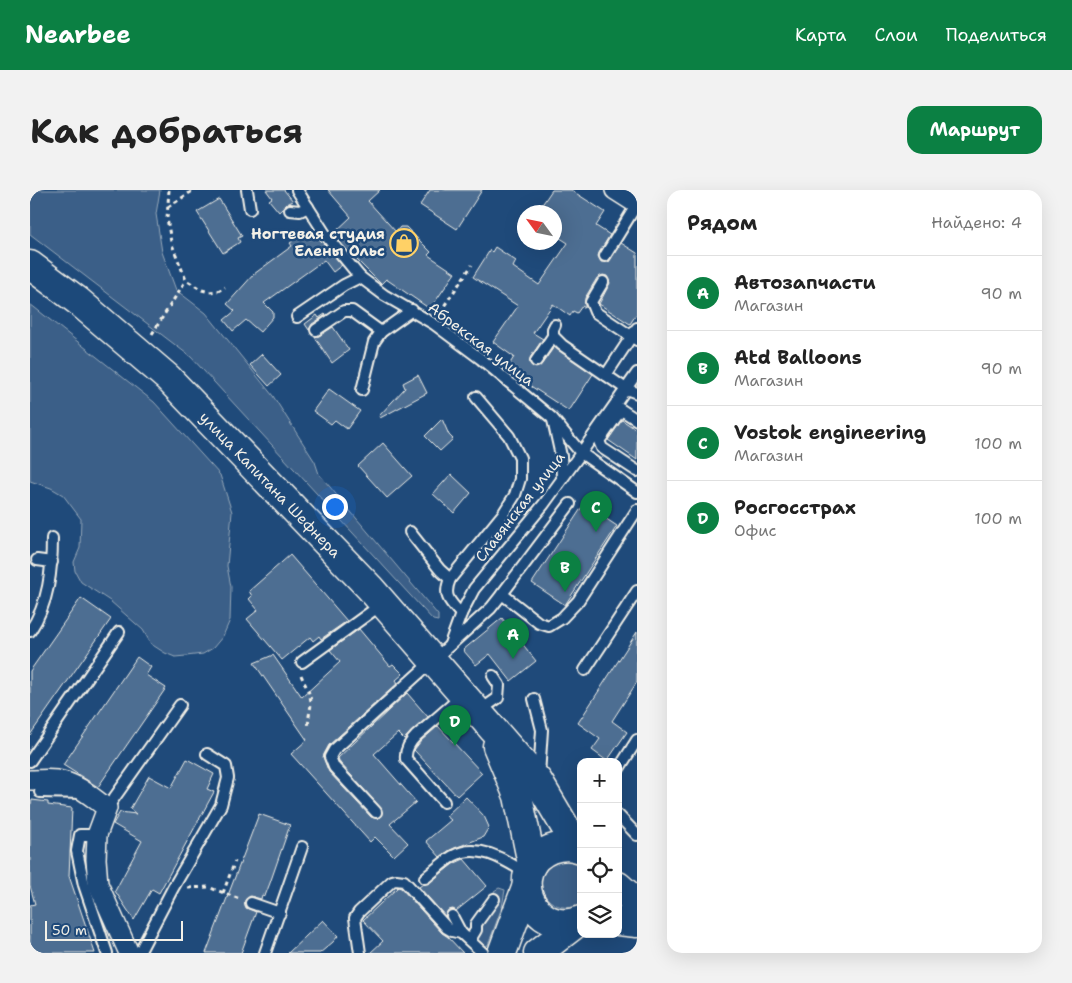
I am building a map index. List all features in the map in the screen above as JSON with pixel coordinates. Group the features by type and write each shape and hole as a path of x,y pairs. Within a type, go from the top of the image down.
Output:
{"main road":[{"name":"улица Капитана Шефнера","path":"30,265 78,301 168,378 383,604 441,653 477,711 518,796 532,905 544,918 561,924 577,921"},
{"name":"улица Капитана Шефнера","path":"477,711 538,781 577,845"},
{"path":"502,953 529,876 544,852 560,846 577,848"},
{"path":"622,889 637,902"},
{"path":"622,921 637,923"},
{"path":"538,953 577,923"}],"street":[{"path":"615,190 637,204"},
{"path":"34,789 61,780 76,786 107,808 97,835 98,884 129,953"}],"lane":[{"path":"247,190 250,209"},
{"name":"Абрекская улица","path":"296,190 340,255 360,277 384,295 434,324 480,359 552,418 581,454 637,492"},
{"path":"605,256 637,204"},
{"path":"290,210 300,211 308,207"},
{"path":"297,317 344,285 360,277"},
{"path":"603,282 591,302 595,312 635,335 606,375"},
{"path":"362,390 374,342 381,332 412,310"},
{"path":"316,330 344,311 352,311 381,332"},
{"path":"536,361 553,336 555,325"},
{"path":"553,336 562,345 626,389 637,393"},
{"name":"Славянская улица","path":"441,653 474,589 544,504 562,478 618,408 626,389 637,373"},
{"path":"461,614 449,601 446,588 450,578 503,514 515,494 520,479 520,458 509,436 476,397"},
{"path":"637,420 618,408 599,441 602,448 637,471"},
{"path":"552,418 561,456 562,478"},
{"path":"376,812 334,767 331,761 331,753 491,608 570,504"},
{"path":"502,594 539,623 549,626 562,618 578,601 637,510"},
{"path":"410,532 440,570 450,578"},
{"path":"30,631 36,622 47,593 52,562 52,538"},
{"path":"37,560 52,562"},
{"path":"585,670 637,591"},
{"path":"302,662 383,604"},
{"path":"30,761 119,632"},
{"path":"444,802 406,759 405,753 410,742 416,736 477,711 498,698 499,685 493,676"},
{"path":"534,699 542,730 538,781"},
{"path":"107,808 180,705"},
{"path":"622,764 637,740"},
{"path":"139,953 173,888 221,805 228,778 226,766 208,754"},
{"path":"622,819 637,835"},
{"path":"97,835 80,835 77,851 84,884 107,953"},
{"path":"265,953 302,847"},
{"path":"425,878 451,857 459,853 469,852 487,853 500,858 529,876"},
{"path":"360,953 355,918 392,881 396,880 404,882 447,928 462,933"},
{"path":"470,940 476,930 476,924 494,900"},
{"path":"251,903 280,913"},
{"path":"452,916 462,933 483,953"}],"path":[{"path":"169,190 167,218 171,242 186,280 209,292 218,291 225,287"},
{"path":"168,207 194,190"},
{"path":"434,324 472,265"},
{"path":"151,335 186,280"},
{"path":"302,662 300,672 310,696 309,727"},
{"path":"208,887 223,893 235,861"}],"shaded area":[{"path":"30,190 160,190 156,214 162,252 176,290 206,313 273,396 315,462 319,474 438,615 438,621 433,620 191,357 30,234"},
{"path":"30,304 154,402 220,475 232,512 227,566 231,587 230,620 223,636 213,648 203,654 175,657 165,653 151,644 143,630 110,601 81,582 75,571 74,562 80,548 81,519 63,495 51,488 30,481"},
{"path":"562,859 577,861 577,906 562,907 554,904 543,892 541,884 543,875 548,867"},
{"path":"499,888 505,890 502,907 488,945 483,947 476,941 481,926 496,897 494,891"}],"building":[{"path":"266,190 284,190 293,201 279,212 269,200 272,198"},
{"path":"328,190 380,190 368,201 396,232 400,227 406,227 431,252 428,255 455,273 430,309 386,279 381,284 353,257 333,234 351,217"},
{"path":"430,190 482,190 457,229 420,205"},
{"path":"552,190 571,190 605,212 596,226 610,235 598,256 601,262 609,262 621,243 637,253 637,313 630,324 599,304 610,283 607,276 603,275 597,278 585,298 585,308 582,306 577,313 573,311 570,316 553,304 533,333 543,339 530,358 532,366 536,368 541,365 554,347 593,374 569,411 506,370 514,357 493,342 518,306 473,277 490,250 492,252 495,247 516,261 513,267 539,285 568,243 562,239 562,205 542,205"},
{"path":"219,199 242,236 238,238 240,242 223,253 197,212"},
{"path":"304,233 309,240 316,235 342,265 333,272 324,260 264,303 273,312 273,317 260,332 246,320 233,331 224,320 235,311 227,304 254,274 292,246 290,243"},
{"path":"325,314 312,324 309,330 305,324 317,315 319,318"},
{"path":"333,327 349,350 332,363 314,336 319,336"},
{"path":"262,354 281,375 269,386 250,365"},
{"path":"418,375 427,393 380,418 379,416 405,388 403,383"},
{"path":"329,389 360,411 347,429 335,420 331,424 313,411"},
{"path":"442,419 449,435 453,439 440,451 425,436"},
{"path":"622,420 637,430 637,460 608,440"},
{"path":"383,443 412,476 387,498 358,466"},
{"path":"451,474 471,493 454,513 433,494"},
{"path":"584,504 617,526 565,605 532,583"},
{"path":"290,555 347,621 321,639 319,636 313,641 310,637 282,660 247,619 258,610 249,599 252,596 249,591"},
{"path":"81,598 111,619 30,735 30,671"},
{"path":"502,618 536,661 511,681 490,654 476,665 463,650"},
{"path":"359,629 390,666 393,664 403,674 396,680 398,683 329,745 323,757 329,772 371,817 378,819 382,814 381,808 340,763 338,758 407,693 428,717 404,739 398,733 374,754 416,802 390,824 408,843 394,856 375,837 370,842 291,754 307,740 254,663 273,655 302,697 340,662 330,650"},
{"path":"637,632 637,682 612,721 627,732 609,758 603,758 592,750 600,739 578,723"},
{"path":"137,657 151,667 146,675 166,688 98,787 63,765"},
{"path":"438,726 482,773 457,796 414,750"},
{"path":"187,759 214,774 207,789 214,792 159,893 152,889 134,920 115,891 142,841 113,824 120,812 136,814 130,809 149,776 171,788"},
{"path":"466,797 484,816 489,827 483,837 450,850 440,857 426,841 451,820 446,816"},
{"path":"32,800 48,802 48,805 72,808 69,876 95,953 32,953 30,947 30,905 35,904 30,886 30,804"},
{"path":"259,814 290,825 270,883 265,896 262,895 261,899 250,896 245,900 246,908 256,912 241,953 206,953"},
{"path":"464,859 487,886 456,911 453,909 448,910 445,916 419,887 429,883 453,864"},
{"path":"398,887 463,953 370,953 383,941 363,920"},
{"path":"323,920 338,936 333,942 320,953 288,953"}],"place":[{"name":"Ногтевая студия Елены Ольс","path":"404,243"},
{"name":"Vostok engineering","path":"596,532"},
{"name":"Atd Balloons","path":"565,592"},
{"name":"Автозапчасти","path":"513,659"},
{"name":"Росгосстрах","path":"455,746"}]}
